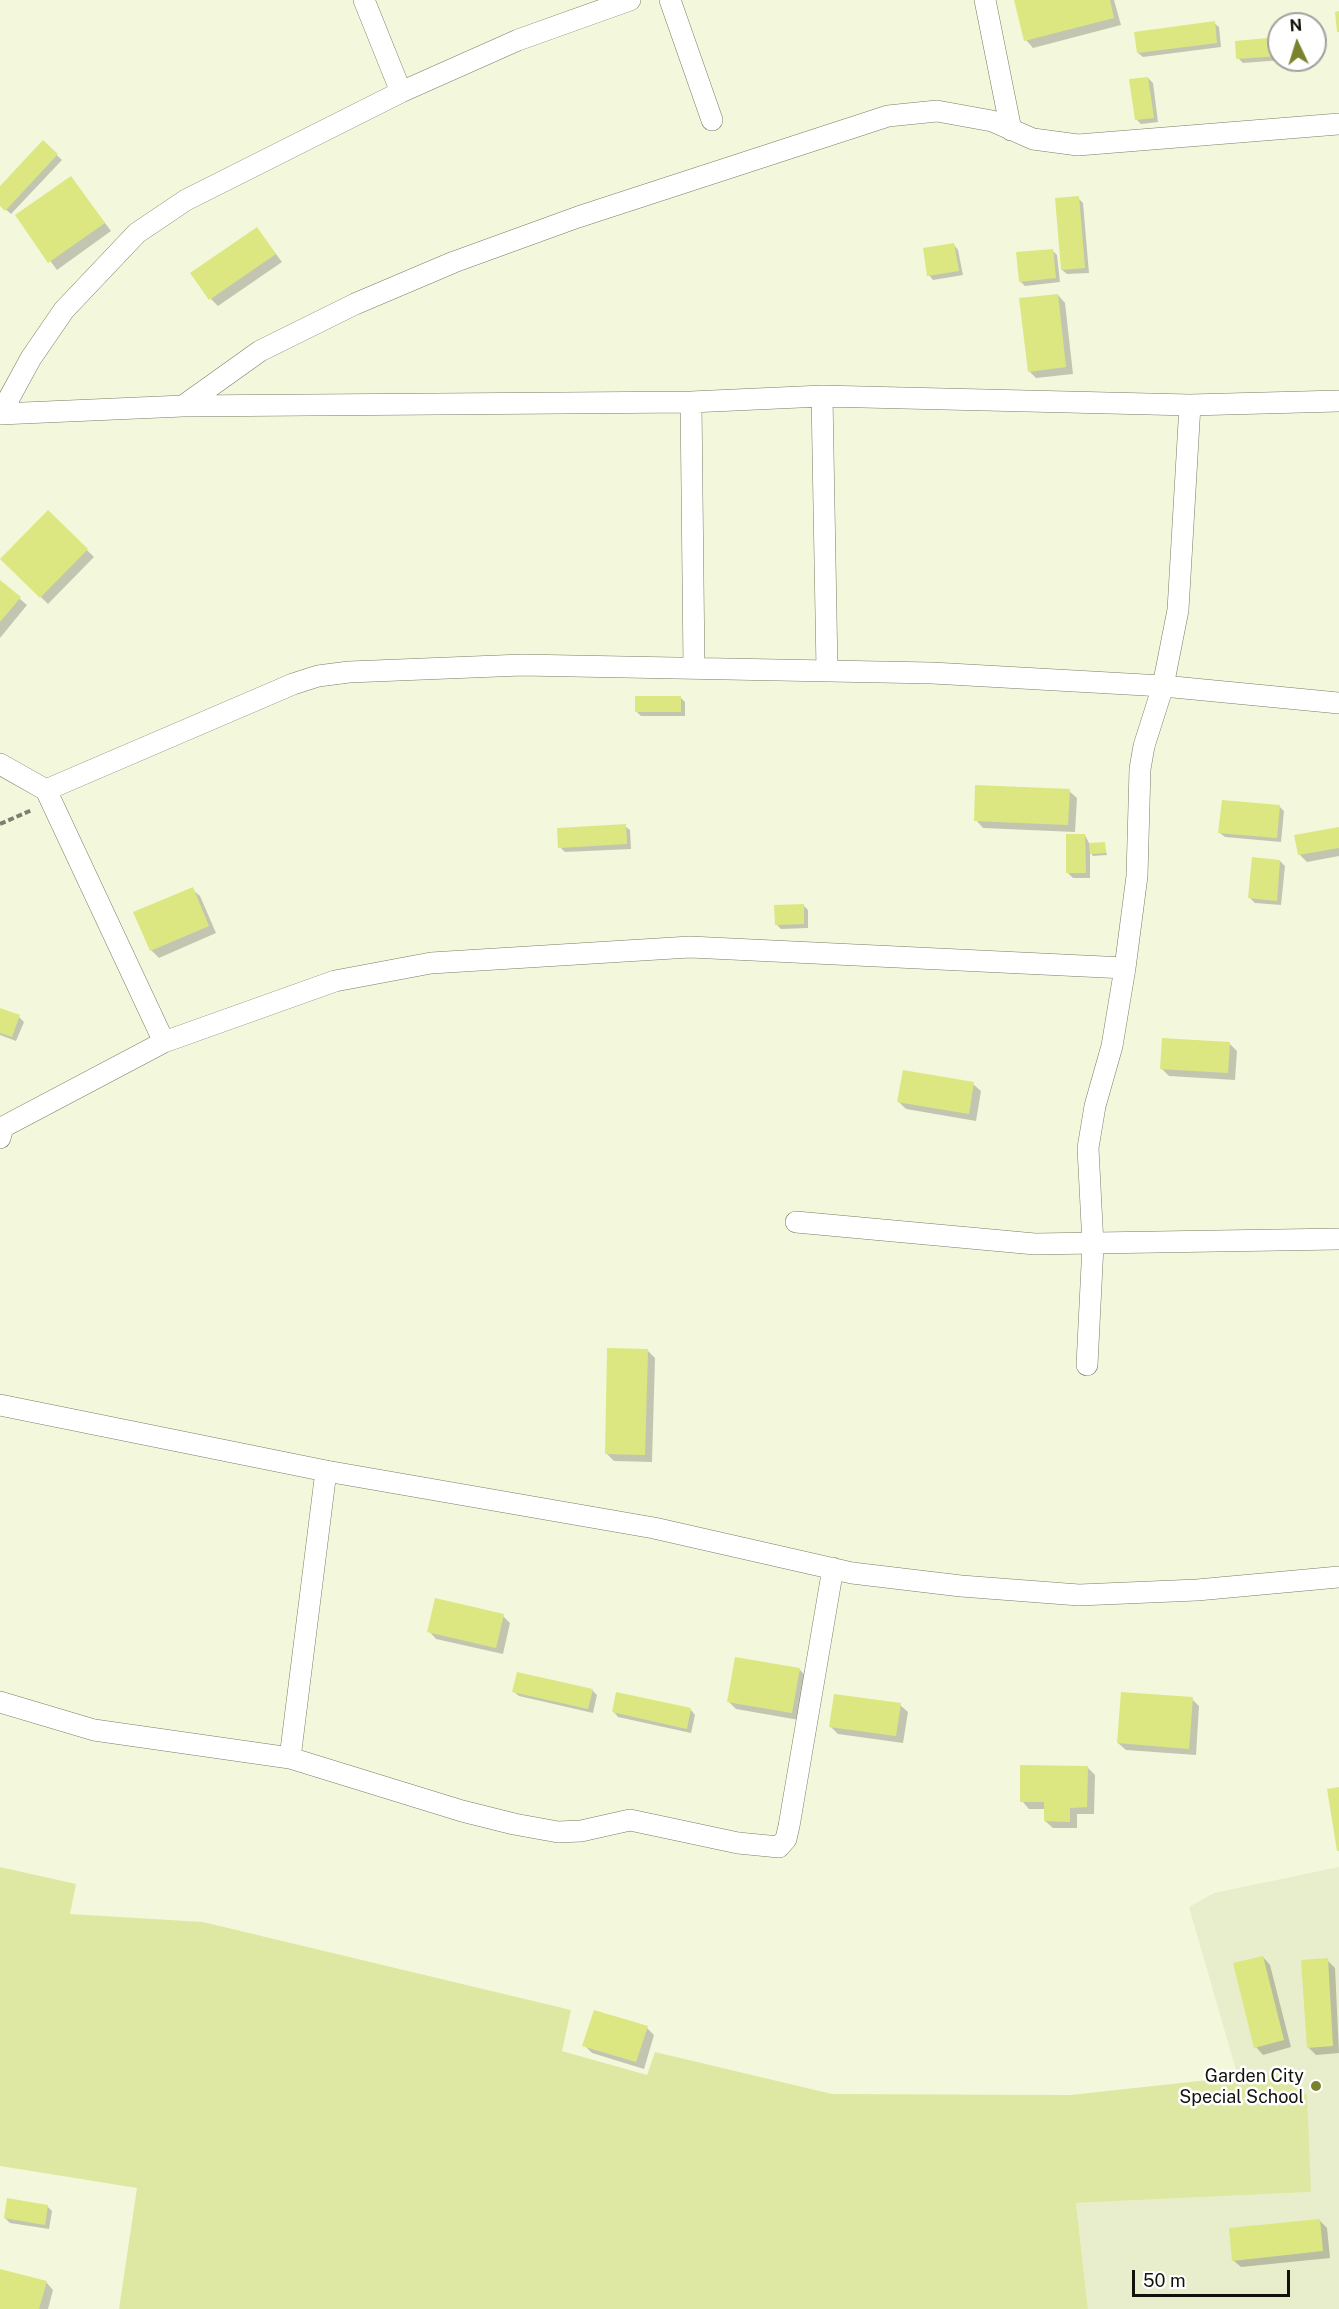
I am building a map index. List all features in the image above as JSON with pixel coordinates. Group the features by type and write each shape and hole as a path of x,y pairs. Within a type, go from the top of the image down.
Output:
{"street":[{"path":"364,0 401,92"},
{"path":"1,413 31,358 64,310 137,233 186,200 401,92 518,40 630,0"},
{"path":"670,0 712,120"},
{"path":"985,0 1011,130"},
{"path":"183,406 260,351 355,304 454,262 600,209 888,116 937,111 992,121 1033,139 1078,145 1339,123"},
{"path":"1,413 183,406 691,402 822,396 1190,405 1339,401"},
{"path":"822,396 827,670"},
{"path":"691,402 694,667"},
{"path":"1086,1365 1093,1245 1088,1148 1095,1106 1112,1046 1125,968 1137,876 1140,769 1144,746 1163,686 1178,610 1190,405"},
{"path":"48,796 293,684 318,676 349,672 522,665 827,670 1163,686 1339,702"},
{"path":"0,764 48,796 164,1042"},
{"path":"1,1130 164,1042 335,981 431,963 690,947 1125,968"},
{"path":"796,1222 1035,1244 1093,1245 1339,1239"},
{"path":"0,1405 326,1471 654,1528 833,1568 961,1587 1079,1595 1197,1590 1339,1577"},
{"path":"290,1758 326,1471"},
{"path":"0,1702 94,1730 290,1758 462,1811 525,1826 558,1832 581,1831 630,1820 738,1843 779,1848 786,1839 789,1827 833,1568"}],"path":[{"path":"0,824 48,796"}],"shaded area":[{"path":"1339,1867 1339,2309 1088,2309 1076,2203 1311,2192 1273,2073 1238,2077 1189,1907 1214,1893"}],"green space":[{"path":"0,1867 76,1884 70,1914 203,1922 571,2010 562,2051 647,2075 655,2052 832,2094 1070,2095 1273,2073 1307,2095 1311,2192 1076,2203 1088,2309 119,2309 137,2188 0,2166"}],"building":[{"path":"1014,0 1110,0 1114,18 1024,41"},
{"path":"1339,11 1339,32 1337,32 1335,12"},
{"path":"1215,21 1217,43 1137,53 1134,32"},
{"path":"1267,38 1267,57 1236,59 1235,41"},
{"path":"1148,77 1154,118 1135,120 1129,79"},
{"path":"43,140 58,154 5,211 0,206 0,186"},
{"path":"71,176 105,223 48,263 15,215"},
{"path":"1079,196 1085,268 1061,270 1055,198"},
{"path":"257,227 276,254 209,300 190,273"},
{"path":"954,243 959,271 927,276 923,248"},
{"path":"1053,249 1056,278 1019,282 1016,252"},
{"path":"1058,294 1066,367 1028,372 1019,298"},
{"path":"48,510 88,549 40,598 0,559"},
{"path":"0,580 21,597 0,622"},
{"path":"635,696 681,696 681,712 635,712"},
{"path":"975,785 1070,789 1068,825 974,821"},
{"path":"1222,800 1280,805 1277,838 1218,833"},
{"path":"626,824 627,844 558,848 557,828"},
{"path":"1339,827 1339,848 1298,855 1294,835"},
{"path":"1066,834 1085,834 1086,873 1066,873"},
{"path":"1105,842 1106,853 1090,854 1089,843"},
{"path":"1252,857 1280,860 1277,901 1248,898"},
{"path":"193,887 209,926 150,951 133,912"},
{"path":"804,904 804,924 775,925 774,905"},
{"path":"0,1008 20,1015 12,1037 0,1033"},
{"path":"1162,1038 1230,1042 1228,1073 1160,1069"},
{"path":"903,1070 974,1082 969,1114 897,1102"},
{"path":"607,1348 648,1349 645,1455 605,1454"},
{"path":"435,1598 504,1614 496,1648 427,1632"},
{"path":"735,1657 800,1668 792,1713 727,1702"},
{"path":"517,1672 593,1689 588,1709 512,1692"},
{"path":"616,1692 691,1708 687,1729 612,1712"},
{"path":"1121,1692 1193,1697 1189,1749 1117,1743"},
{"path":"834,1694 901,1703 896,1736 829,1727"},
{"path":"1020,1765 1088,1766 1087,1807 1070,1808 1070,1822 1044,1821 1044,1802 1020,1802"},
{"path":"1339,1787 1339,1851 1337,1851 1327,1789"},
{"path":"1263,1956 1284,2040 1254,2048 1233,1963"},
{"path":"1328,1958 1333,2046 1307,2048 1301,1960"},
{"path":"594,2010 648,2026 636,2062 582,2046"},
{"path":"7,2198 48,2205 45,2225 4,2218"},
{"path":"1320,2219 1323,2251 1232,2261 1229,2228"},
{"path":"0,2269 47,2281 39,2309 0,2309"}],"place":[{"name":"Garden City Special School","path":"1316,2086"}]}
